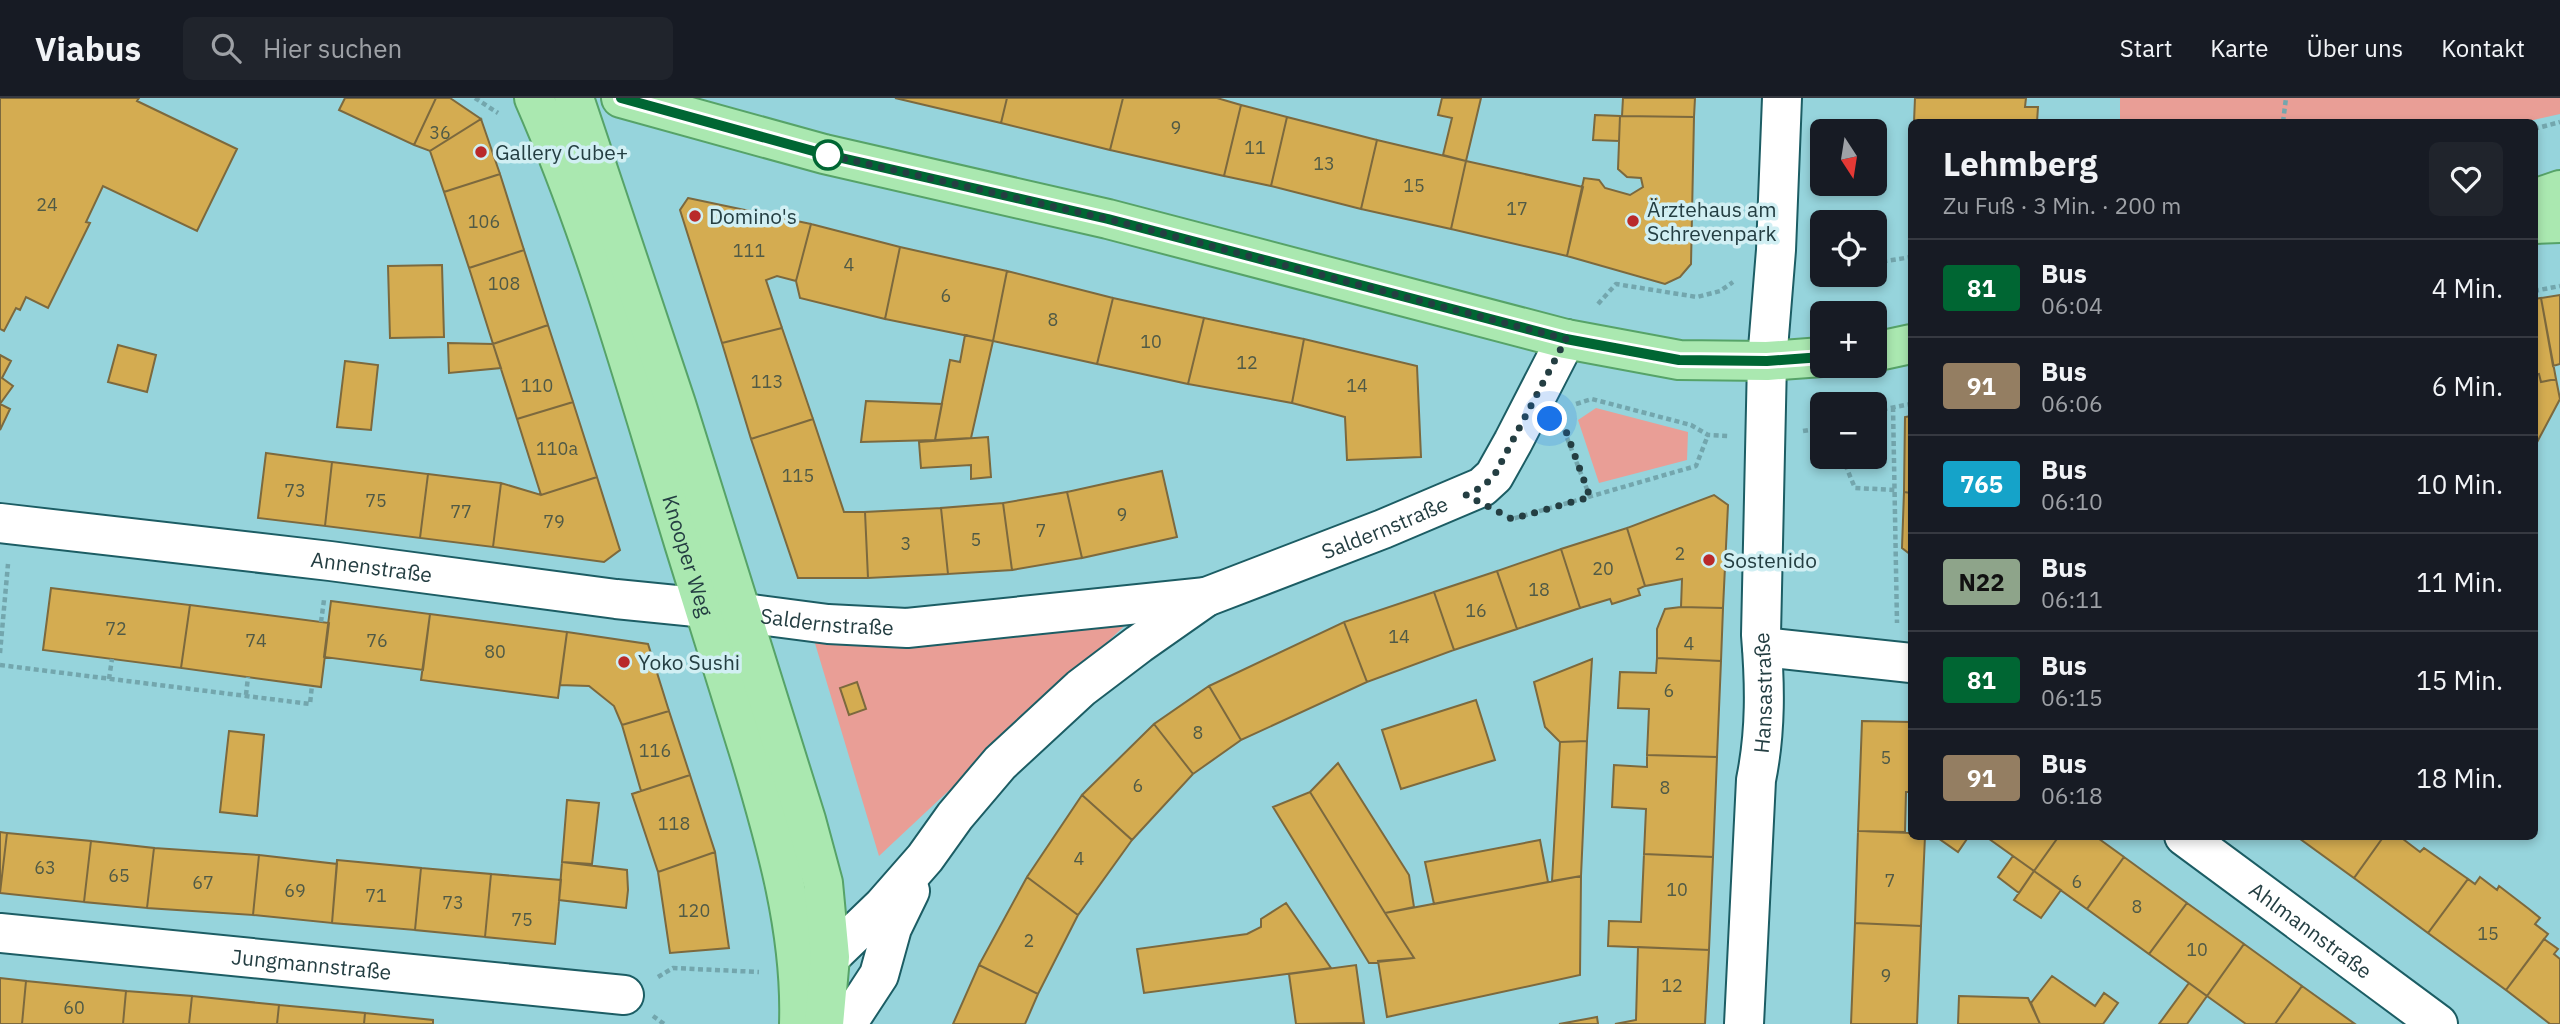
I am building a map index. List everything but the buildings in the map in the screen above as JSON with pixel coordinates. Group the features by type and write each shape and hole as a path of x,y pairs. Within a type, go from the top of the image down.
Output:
{"main road":[{"name":"Knooper Weg","path":"534,98 562,162 724,610 806,820 823,883 814,965 799,1024"},
{"name":"Knooper Weg","path":"574,98 676,404 724,610"},
{"path":"621,98 824,154 1108,219 1566,339 1679,360 1810,359"},
{"path":"2538,198 2560,190"},
{"path":"2538,224 2560,223"},
{"path":"1887,349 1908,345"},
{"name":"Knooper Weg","path":"814,965 824,1024"}],"street":[{"name":"Hansastraße","path":"1744,1024 1756,780 1763,747 1767,361 1775,270 1782,98"},
{"name":"Saldernstraße","path":"814,965 882,907 925,858 955,816 1000,763 1091,680 1206,597 1482,487 1494,476 1566,339"},
{"name":"Annenstraße","path":"6,524 724,610"},
{"name":"Saldernstraße","path":"724,610 828,624 907,628 1206,597"},
{"path":"1762,647 1905,662"},
{"name":"Ahlmannstraße","path":"2189,840 2438,1024"},
{"name":"Saldernstraße","path":"848,1024 879,975 892,928 925,858"},
{"name":"Jungmannstraße","path":"0,933 624,995"}],"path":[{"path":"475,98 498,113"},
{"path":"2283,119 2286,98"},
{"path":"2538,127 2560,122"},
{"path":"1887,261 1908,257"},
{"path":"1616,284 1697,298 1720,291 1742,275 1775,270"},
{"path":"2538,289 2560,286"},
{"path":"1466,495 1512,519 1696,466 1708,435 1691,425 1592,399 1570,406"},
{"path":"1887,408 1908,404"},
{"path":"1893,407 1905,662"},
{"path":"1558,425 1566,431 1590,497"},
{"path":"1847,469 1855,488 1895,490"},
{"path":"0,653 6,524"},
{"path":"109,679 112,659"},
{"path":"0,664 310,704 312,685"},
{"path":"246,695 247,677"},
{"path":"664,1024 624,995 673,968 814,965"}],"shaded area":[{"path":"2120,98 2560,98 2560,114 2538,119 2120,119"},
{"path":"1596,408 1688,432 1687,460 1599,483 1578,420"},
{"path":"1134,617 879,856 814,640"}],"bus line":[{"name":"81","path":"621,98 824,154 1108,219 1566,339 1679,360 1767,361 1810,358"}],"place":[{"name":"Gallery Cube+","path":"481,152"},
{"name":"Domino's","path":"695,216"},
{"name":"Ärztehaus am Schrevenpark","path":"1633,221"},
{"name":"Sostenido","path":"1709,560"},
{"name":"Yoko Sushi","path":"624,662"}],"route":[{"path":"828,155 824,154 1108,219 1566,339 1494,476 1482,487 1466,495 1512,519 1590,497 1566,431 1550,419"}]}
